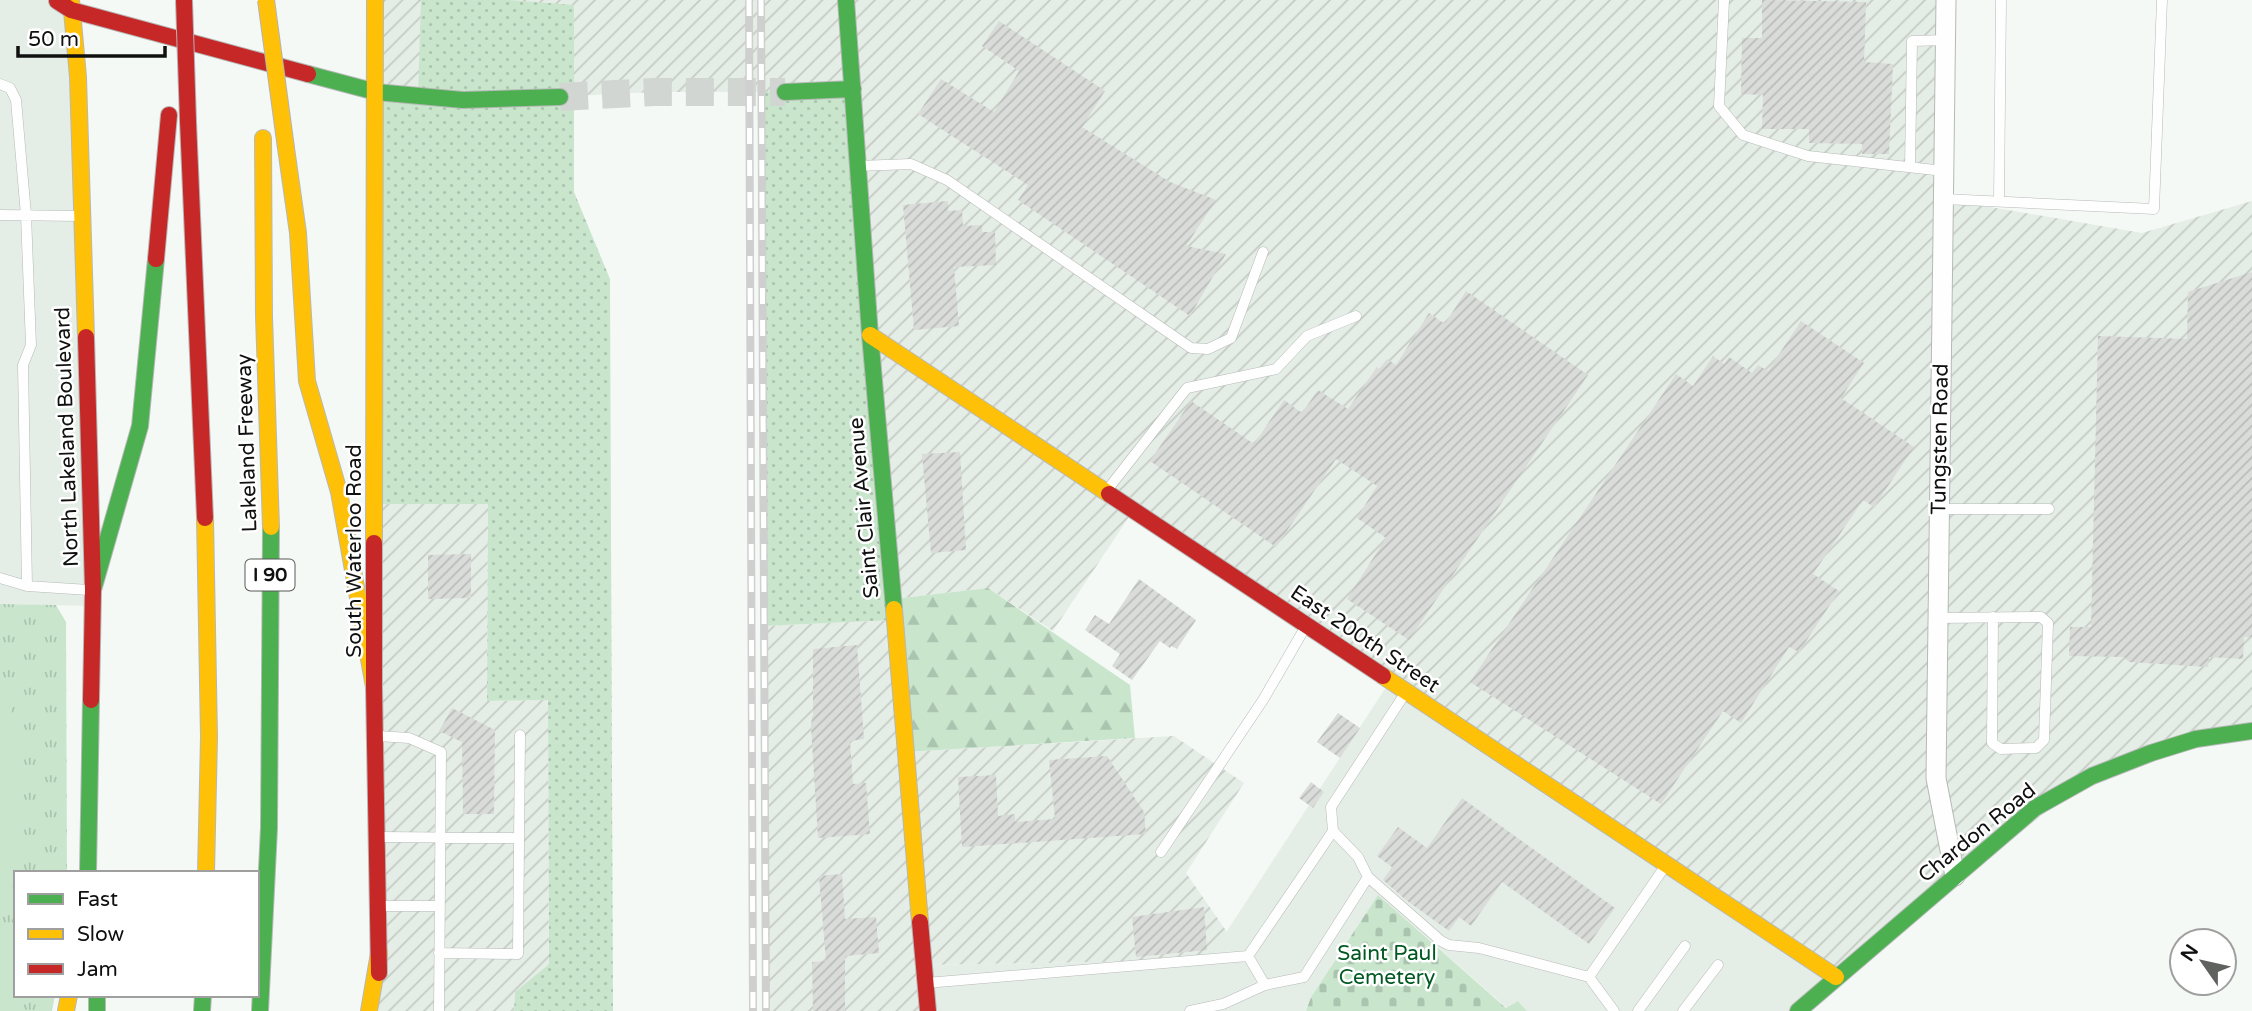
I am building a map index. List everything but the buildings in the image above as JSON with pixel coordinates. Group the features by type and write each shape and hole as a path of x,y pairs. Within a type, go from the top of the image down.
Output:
{"main road":[{"path":"54,0 176,38 376,92 463,100 560,97"},
{"path":"93,590 140,426 176,38 182,0"},
{"name":"Lakeland Freeway","path":"182,0 204,473 209,737 206,871"},
{"path":"263,97 265,0"},
{"path":"265,0 298,233 307,381 339,492 374,687"},
{"name":"South Waterloo Road","path":"375,0 374,687 379,1011"},
{"name":"Saint Clair Avenue","path":"846,0 870,335 928,1011"},
{"name":"North Lakeland Boulevard","path":"71,5 78,77 93,590 88,871"},
{"path":"785,92 853,89"},
{"name":"Lakeland Freeway","path":"260,1011 269,828 271,538 264,316 263,131"},
{"name":"East 200th Street","path":"870,335 1836,977"},
{"name":"Chardon Road","path":"1798,1011 2035,808 2092,776 2151,753 2196,739 2252,731"},
{"path":"369,1011 379,953"}],"street":[{"name":"Tungsten Road","path":"1946,0 1936,778 1955,876"}],"lane":[{"path":"1724,0 1719,106 1743,135 1808,156 1944,172"},
{"path":"2000,201 2001,0"},
{"path":"1944,199 2154,209 2162,0"},
{"path":"1910,167 1912,41 1946,40"},
{"path":"0,85 10,88 16,100 26,215 31,345 23,365 27,586"},
{"path":"858,166 911,164 947,180 1191,348 1208,349 1231,338 1263,252"},
{"path":"0,215 82,216"},
{"path":"1105,492 1187,388 1276,369 1307,336 1356,317"},
{"path":"1940,509 2049,509"},
{"path":"0,578 27,586 93,590"},
{"path":"1938,618 1993,617 2041,617 2048,623 2043,740 2036,748 2001,749 1992,743 1993,617"},
{"path":"1161,852 1263,700 1306,625"},
{"path":"1248,956 1333,831 1331,807 1406,692"},
{"path":"375,735 409,738 441,752 439,1011"},
{"path":"439,953 518,954 520,735"},
{"path":"1333,831 1358,857 1367,877 1441,941 1449,945 1479,948 1589,977 1614,1011"},
{"path":"377,837 518,838"},
{"path":"1589,977 1667,865"},
{"path":"1190,1011 1223,1004 1265,985 1304,977 1367,877"},
{"path":"378,906 438,906"},
{"path":"1638,1011 1685,946"},
{"path":"926,983 1248,956"},
{"path":"1248,956 1265,985"},
{"path":"1683,1011 1718,965"}],"shaded area":[{"path":"0,0 71,0 92,606 0,604"},
{"path":"375,0 1946,0 1944,199 2142,233 2252,201 2252,731 2092,776 1836,977 1133,511 1053,631 988,588 893,599 785,92 654,92 535,98 376,92"},
{"path":"375,504 488,504 487,701 548,700 549,964 515,992 514,1011 379,1011"},
{"path":"895,620 907,752 1174,736 1244,783 1186,873 1227,932 1209,960 925,965 928,1011 766,1011 764,626"},
{"path":"1390,681 1836,977 1798,1011 1527,1011 1518,1001 1507,1008 1378,895 1311,997 1306,1011 928,1011 924,965 1208,960"}],"green space":[{"path":"421,0 509,0 574,5 574,192 610,279 613,1011 514,1011 515,992 549,964 548,700 487,701 488,504 375,504 376,92 418,96"},
{"path":"853,89 895,620 764,626 762,92"},
{"path":"988,588 1130,685 1135,738 906,752 893,599"},
{"path":"0,604 56,605 66,622 67,871 14,871 14,997 55,997 52,1011 0,1011"},
{"path":"0,682 21,735 16,871 14,871 14,884 0,909"},
{"name":"Saint Paul Cemetery","path":"1378,895 1506,1008 1518,1001 1527,1011 1306,1011 1311,997"},
{"path":"14,939 14,997 18,997 15,1011 0,1011 0,942"}],"tunnel":[{"path":"560,97 654,92 785,92"}],"railway":[{"path":"749,0 753,1011"},
{"path":"761,0 766,1011"}],"traffic: fast":[{"path":"846,0 870,335 894,609"},
{"path":"308,74 376,92 463,100 560,97"},
{"path":"785,92 853,89"},
{"path":"93,590 140,426 156,259"},
{"path":"260,1011 269,828 271,527"},
{"path":"88,871 91,700"},
{"path":"1798,1011 2035,808 2092,776 2151,753 2196,739 2252,731"},
{"path":"97,997 97,1011"},
{"path":"202,1011 203,997"}],"traffic: slow":[{"path":"71,0 78,77 86,337"},
{"path":"266,0 286,148"},
{"path":"374,543 375,0"},
{"path":"263,138 264,316 271,527"},
{"path":"286,148 298,233 307,381 339,492 374,687"},
{"path":"870,335 1109,494"},
{"path":"205,518 209,737 206,871"},
{"path":"894,609 920,922"},
{"path":"1383,676 1836,977"},
{"path":"369,1011 379,953"},
{"path":"66,1011 69,997"}],"traffic: jam":[{"path":"184,0 188,121"},
{"path":"57,1 71,10 308,74"},
{"path":"156,259 169,115"},
{"path":"188,121 205,518"},
{"path":"86,337 93,590 91,700"},
{"path":"1109,494 1383,676"},
{"path":"374,543 379,973"},
{"path":"920,922 928,1011"}]}
